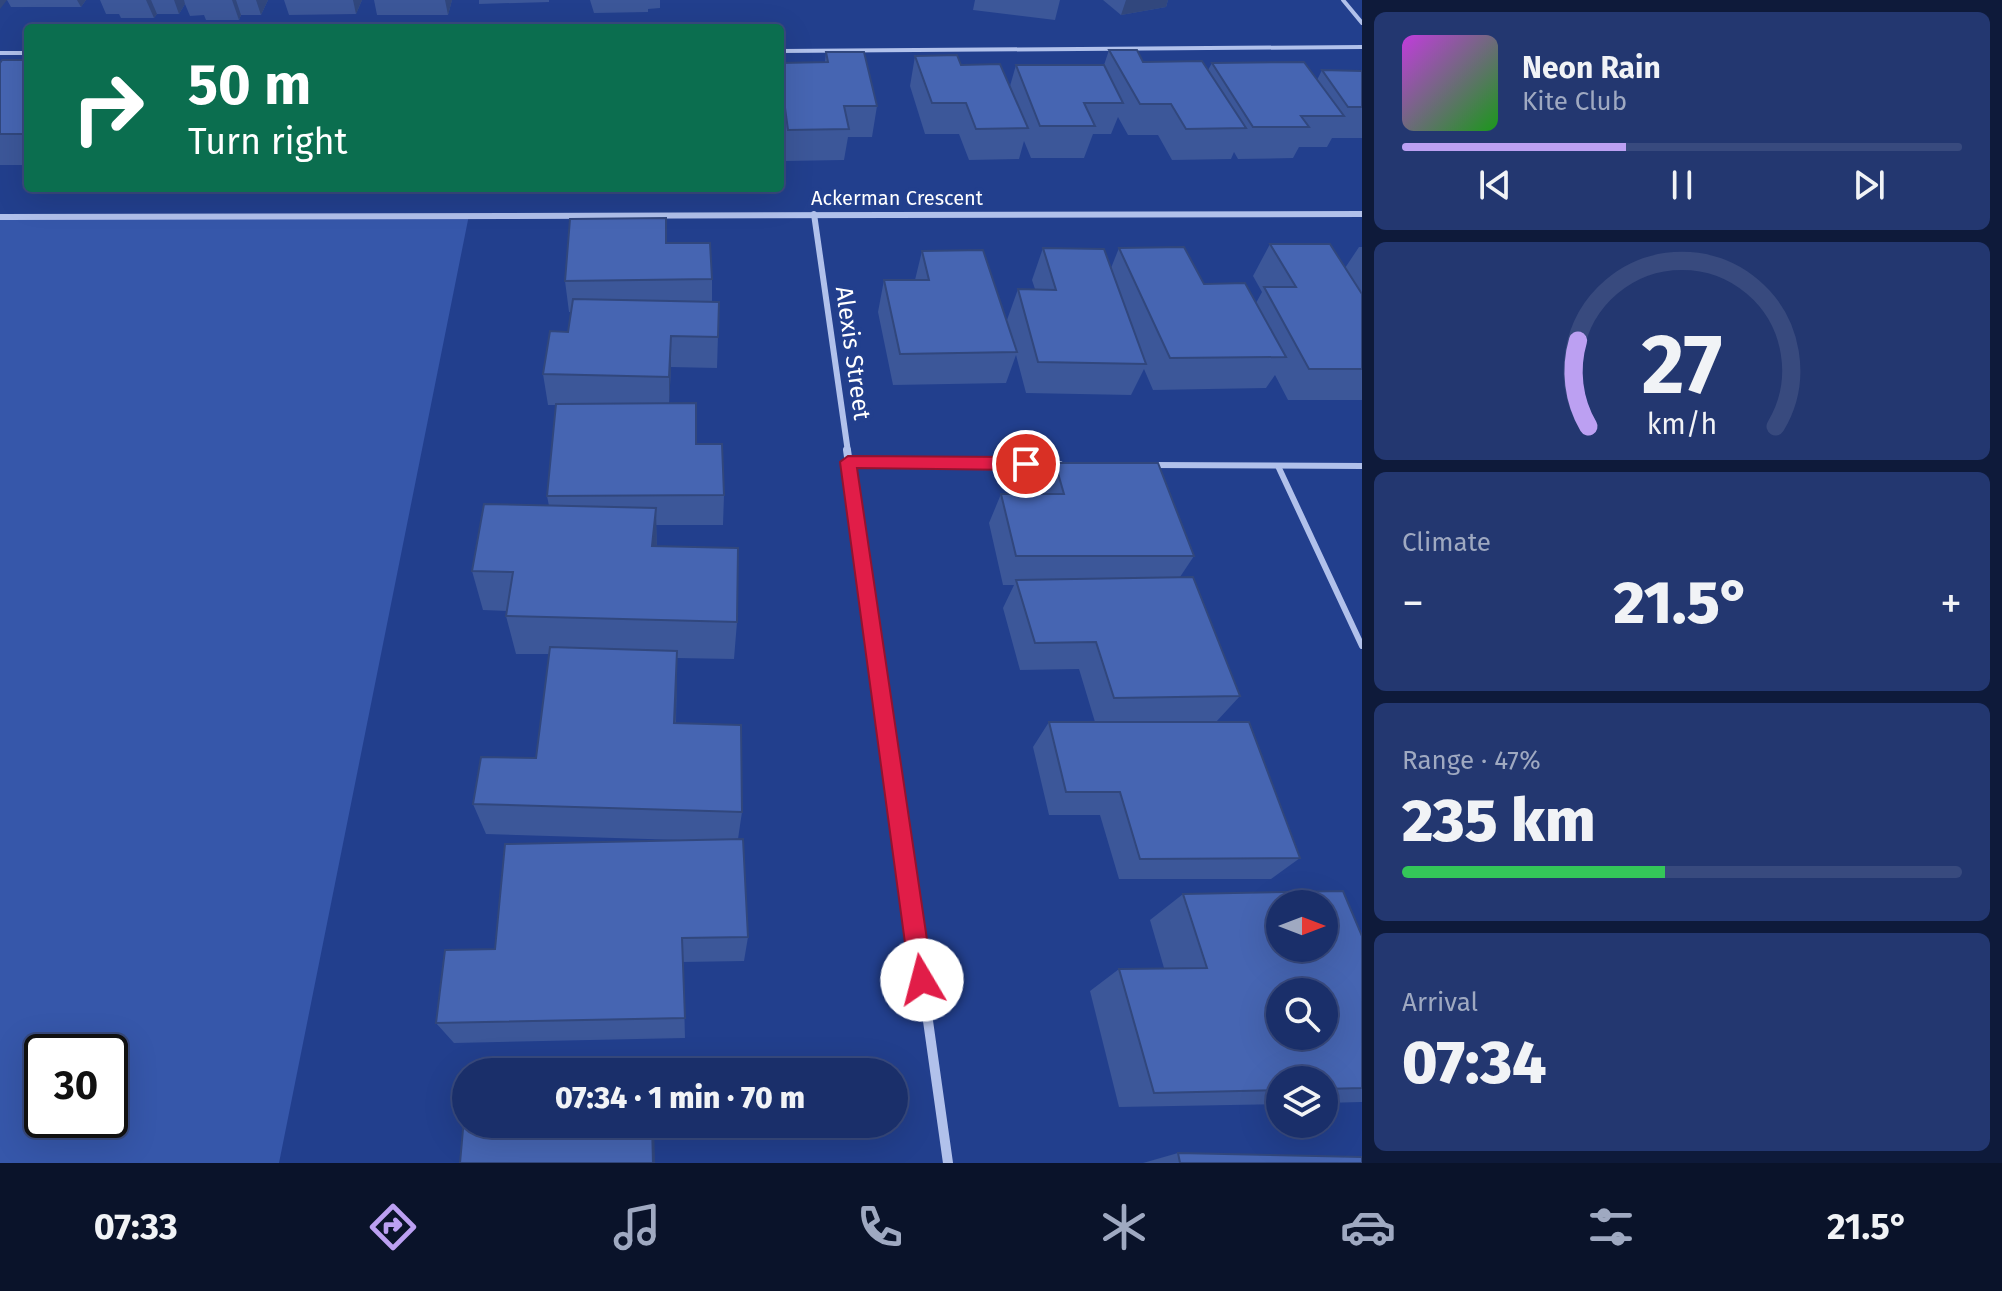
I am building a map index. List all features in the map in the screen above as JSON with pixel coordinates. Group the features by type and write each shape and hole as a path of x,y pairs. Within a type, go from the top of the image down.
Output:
{"street":[{"name":"Alexis Street","path":"814,214 948,1163"},
{"name":"Ackerman Crescent","path":"0,217 1362,214"}],"lane":[{"path":"1343,0 1362,23"},
{"path":"784,51 1362,47"},
{"path":"0,53 24,53"},
{"path":"848,462 1073,464"},
{"path":"1136,465 1362,466"},
{"path":"1278,466 1362,646"}],"shaded area":[{"path":"469,215 279,1163 0,1163 0,217"}],"building":[{"path":"1109,50 1137,50 1143,62 1202,61 1246,128 1186,129 1171,104 1140,104"},
{"path":"826,52 864,52 877,106 844,106 849,129 788,130 784,63 828,62"},
{"path":"957,55 961,65 1000,64 1028,128 976,129 966,103 932,103 915,56"},
{"path":"2,60 24,60 23,134 0,134"},
{"path":"1304,62 1344,116 1301,116 1309,127 1253,127 1212,63"},
{"path":"1016,65 1104,65 1123,103 1084,103 1095,126 1040,126"},
{"path":"1322,70 1362,71 1362,107 1348,107"},
{"path":"666,218 666,243 710,243 712,279 565,281 570,219"},
{"path":"1270,244 1330,244 1362,294 1362,369 1309,369 1264,287 1296,287"},
{"path":"1184,247 1204,284 1245,283 1286,357 1170,358 1119,248"},
{"path":"1043,248 1104,249 1146,364 1038,362 1018,289 1056,290"},
{"path":"983,250 1017,352 900,354 884,280 929,280 922,251"},
{"path":"573,299 719,302 718,337 671,336 669,377 543,374 550,331 568,332"},
{"path":"696,403 696,444 722,444 724,495 547,496 556,404"},
{"path":"1055,463 1158,463 1194,556 1016,556 1001,494 1064,494"},
{"path":"484,504 656,508 652,546 738,548 737,622 506,616 513,572 472,571"},
{"path":"1193,577 1240,696 1114,698 1096,642 1035,643 1016,580"},
{"path":"550,647 677,651 674,723 741,725 742,812 473,804 481,757 536,758"},
{"path":"1049,722 1249,722 1300,858 1140,859 1120,792 1066,792"},
{"path":"743,839 748,937 682,938 685,1018 436,1023 445,950 495,949 505,844"},
{"path":"1338,891 1343,891 1362,936 1362,1088 1338,1089 1338,1066 1266,1066 1266,1090 1154,1093 1119,969 1207,968 1183,894 1266,892 1266,962 1338,962"},
{"path":"462,1138 652,1138 653,1163 460,1163"},
{"path":"1178,1153 1362,1157 1362,1163 1180,1163"}],"route":[{"path":"922,980 848,462 1026,464"}]}
